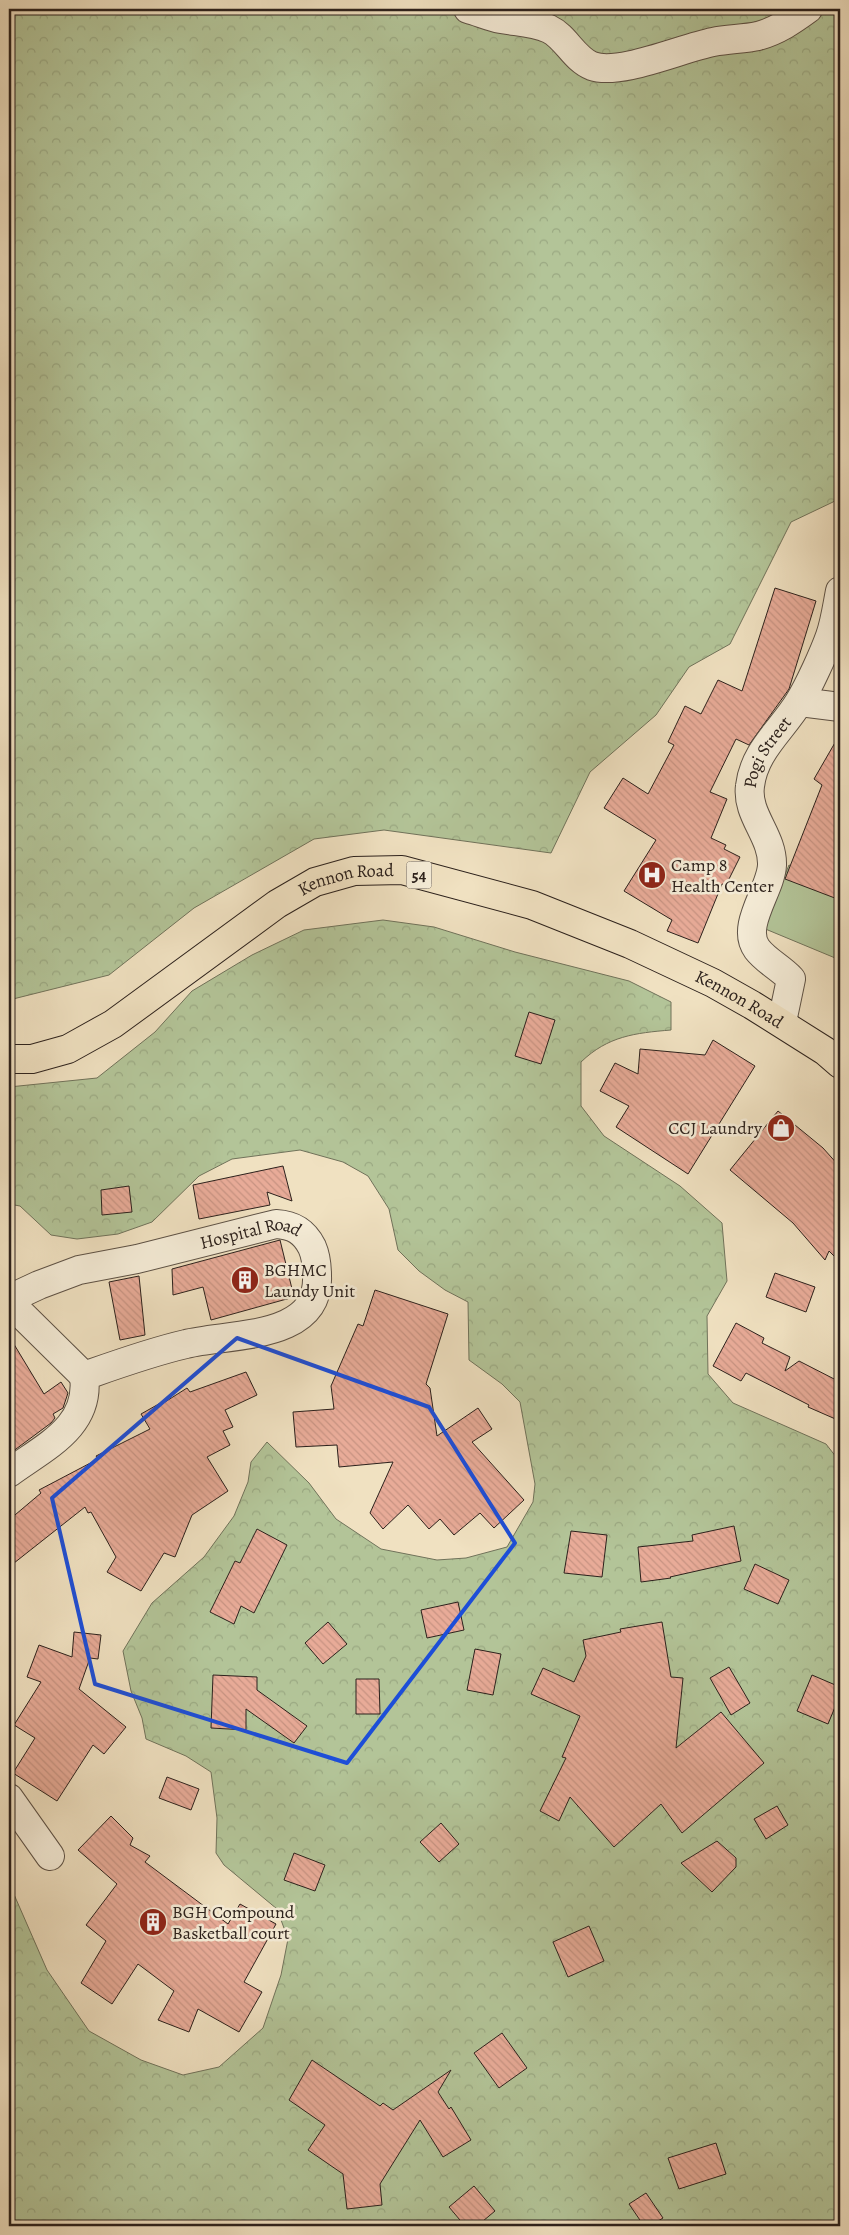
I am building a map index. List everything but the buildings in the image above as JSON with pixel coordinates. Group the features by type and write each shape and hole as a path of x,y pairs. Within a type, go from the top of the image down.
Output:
{"highway":[{"name":"Kennon Road","path":"9,1059 32,1059 68,1049 113,1024 277,904 315,882 354,871 402,870 532,906 647,952 713,983 782,1022 825,1050 840,1064"}],"street":[{"path":"468,9 498,19 532,23 548,29 560,36 581,59 591,65 606,69 622,67 712,42 758,36 778,28 808,9"},
{"name":"Pogi Street","path":"782,1022 791,980 781,968 756,948 753,936 754,917 772,873 772,859 769,845 749,798 750,785 755,767 768,743 800,702 835,630 840,592"},
{"path":"800,702 840,707"},
{"name":"Hospital Road","path":"276,1224 290,1225 301,1231 315,1254 318,1290 309,1307 297,1318 278,1328 188,1343 137,1357 84,1376 9,1300 38,1284 78,1270 137,1259 276,1224"},
{"path":"9,1473 65,1432 75,1420 82,1408 86,1391 84,1376"},
{"path":"9,1798 50,1856"}],"highlighted area":[{"path":"237,1338 429,1407 515,1543 347,1763 95,1684 52,1498"}],"green space":[{"path":"9,9 840,9 840,497 791,522 730,644 689,667 656,715 590,772 551,853 384,830 314,839 194,908 109,975 9,1000"},
{"path":"789,865 840,886 840,960 763,928"},
{"path":"383,920 434,927 515,952 629,981 671,1002 671,1030 623,1037 601,1046 581,1062 581,1106 604,1136 680,1186 722,1223 727,1281 707,1316 708,1374 733,1403 826,1444 840,1462 840,2226 9,2226 9,1883 47,1970 89,2031 141,2060 183,2075 219,2067 263,2028 281,1975 288,1939 277,1909 224,1865 216,1853 217,1818 211,1772 186,1756 146,1739 142,1718 131,1691 123,1651 152,1603 204,1557 234,1516 248,1482 251,1462 267,1442 309,1483 336,1519 381,1549 437,1560 466,1558 507,1547 533,1502 535,1484 520,1402 502,1384 469,1360 468,1302 445,1290 419,1271 398,1250 389,1209 368,1176 343,1162 300,1150 232,1159 199,1176 152,1222 118,1234 77,1239 51,1235 20,1206 9,1204 9,1087 97,1078 155,1032 192,991 252,955 304,930"}],"place":[{"name":"Camp 8 Health Center","path":"652,875"},
{"name":"CCJ Laundry","path":"781,1128"},
{"name":"BGHMC Laundy Unit","path":"245,1280"},
{"name":"BGH Compound Basketball court","path":"153,1922"}]}
